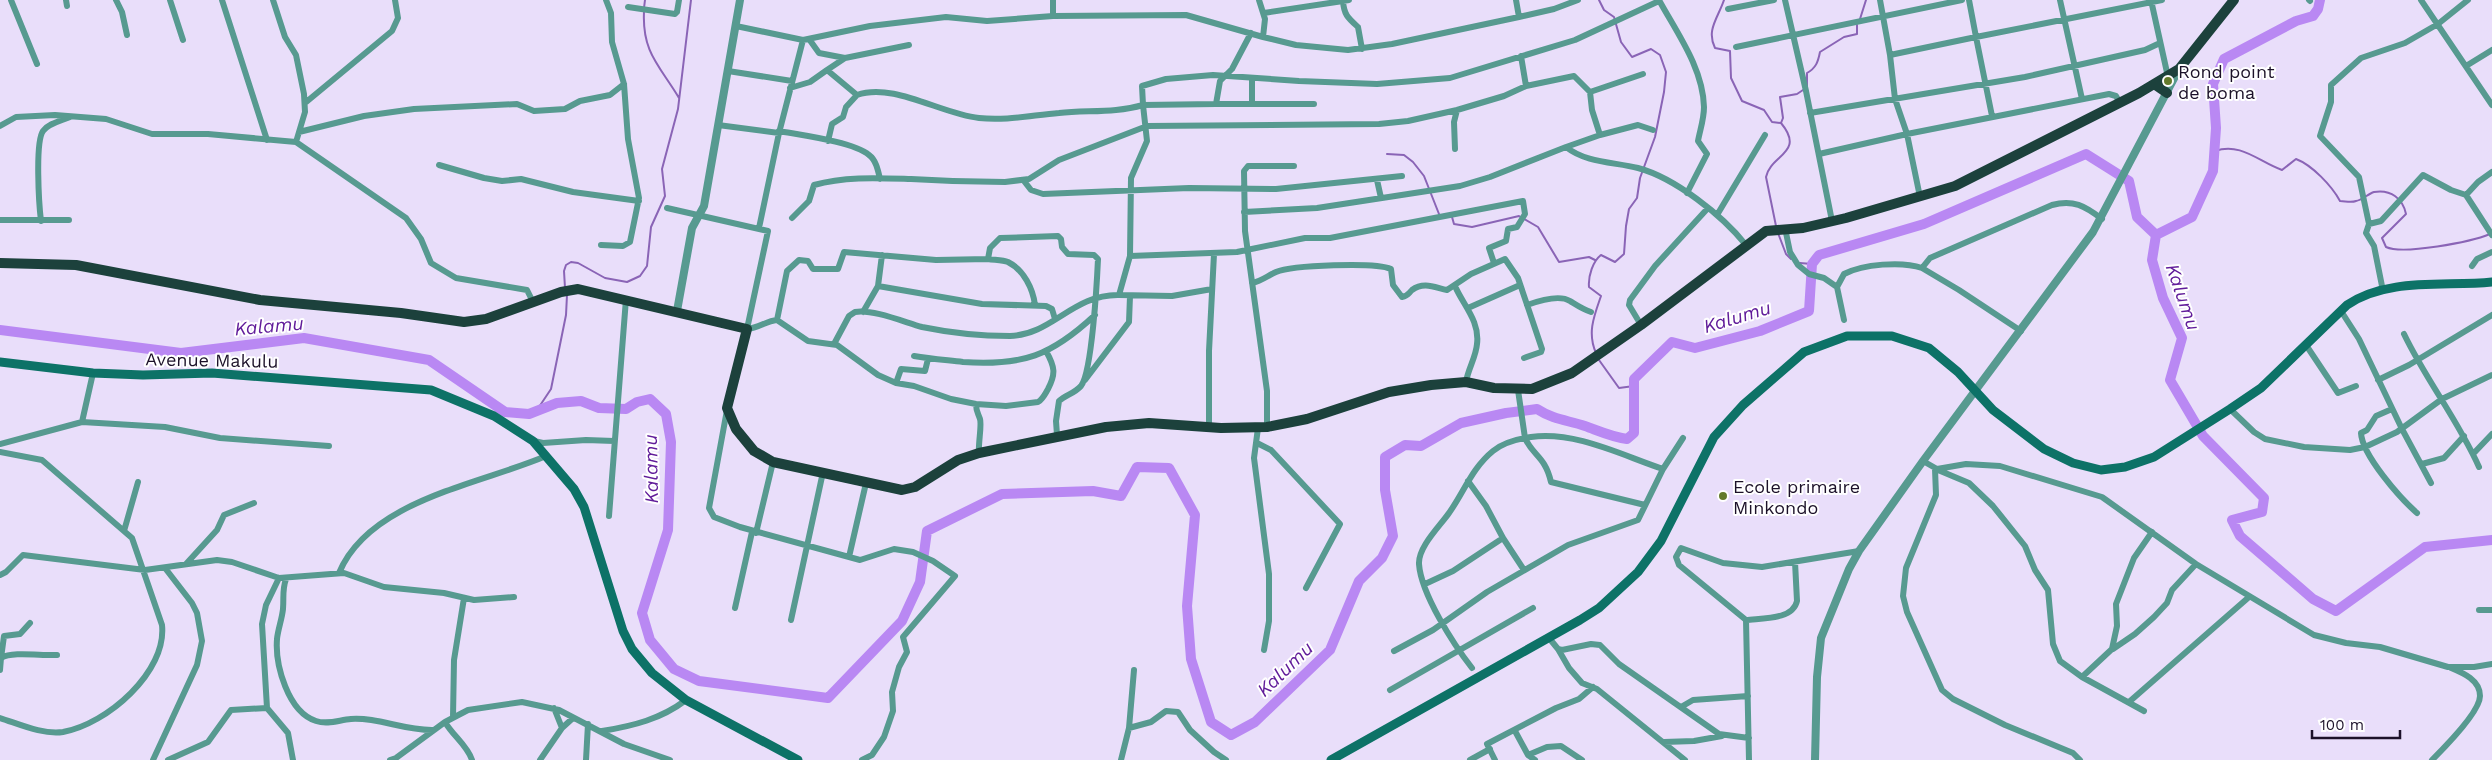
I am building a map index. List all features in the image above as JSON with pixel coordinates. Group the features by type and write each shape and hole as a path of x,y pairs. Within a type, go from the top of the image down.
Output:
{"highway":[{"path":"0,264 76,265 260,300 401,312 464,322 486,319 561,292 572,290 626,299 677,311 748,329 727,408 736,429 754,451 773,462 866,483 909,489 958,460 979,452 1058,435 1135,423 1209,427 1263,427 1307,419 1389,392 1466,382 1518,390 1532,389 1560,379 1596,357 1641,325 1760,234 1779,228 1803,228 1832,221 1920,197 1970,180 2168,77 2179,69 2234,0"},
{"path":"2154,84 2167,93"}],"main road":[{"path":"1331,760 1550,638 1599,608 1619,591 1638,572 1661,541 1714,437 1743,405 1804,352 1847,336 1892,336 1935,351 1993,410 2044,449 2073,463 2101,470 2126,467 2154,456 2230,409 2261,388 2356,299 2406,286 2491,283"},
{"name":"Avenue Makulu","path":"0,362 93,373 143,375 212,373 424,389 460,401 494,416 533,441 574,489 584,507 623,630 632,649 652,673 686,700 798,760"}],"street":[{"path":"11,0 26,42 37,64"},
{"path":"116,0 122,12 127,35"},
{"path":"170,0 183,40"},
{"path":"222,0 267,140"},
{"path":"273,0 283,32 296,55 305,103 296,142"},
{"path":"305,103 392,32 398,18 394,0"},
{"path":"601,245 623,246 630,242 639,201 628,139 624,84 612,42 611,13 606,0"},
{"path":"628,7 676,14 679,0"},
{"path":"677,311 692,228 704,206 740,0"},
{"path":"1053,0 1053,16"},
{"path":"1259,0 1264,13 1263,38"},
{"path":"1516,0 1519,17"},
{"path":"736,26 806,40 870,26 940,17 962,17 987,21 1053,16 1186,14 1263,38 1326,48 1362,48 1519,17 1554,9 1578,0"},
{"path":"1119,295 1130,256 1129,191 1132,174 1147,145 1147,126 1141,88 1145,84 1166,78 1225,76 1341,84 1415,82 1456,77 1576,40 1659,0 1691,58 1703,98 1703,114 1698,142 1707,154 1688,194"},
{"path":"1728,9 1774,0"},
{"path":"1785,0 1794,34 1832,221"},
{"path":"1880,0 1890,55 1895,99 1907,134 1920,197"},
{"path":"1736,47 1883,17 1936,3 1962,0"},
{"path":"1969,0 1992,116"},
{"path":"2060,0 2082,99"},
{"path":"1890,55 2162,0"},
{"path":"2421,0 2492,104"},
{"path":"2383,291 2374,246 2366,234 2369,224 2358,176 2320,136 2331,102 2331,85 2361,58 2396,47 2438,24 2468,0"},
{"path":"1264,13 1346,1 1345,16 1358,27 1362,48"},
{"path":"2151,1 2168,77"},
{"path":"1216,104 1220,81 1241,56 1251,33"},
{"path":"806,40 819,53 845,58"},
{"path":"759,228 779,132 791,85 806,40"},
{"path":"1810,113 1986,84 2145,50 2160,43"},
{"path":"728,71 791,85 810,82 845,58 909,45"},
{"path":"2466,66 2492,50"},
{"path":"1521,56 1526,86"},
{"path":"1815,760 1817,677 1822,632 1841,584 1859,551 1923,461 2102,219 2179,69"},
{"path":"827,70 857,94"},
{"path":"1590,92 1643,74"},
{"path":"792,218 809,202 814,185 845,179 1005,182 1024,180 1059,160 1147,126 1379,124 1408,121 1457,110 1504,96 1526,86 1574,76 1590,92 1592,110 1600,135"},
{"path":"1252,78 1252,104"},
{"path":"299,132 364,116 414,108 517,104 534,112 559,110 570,108 585,100 610,95 624,84"},
{"path":"828,142 832,124 843,117 846,107 857,94 876,92 912,99 953,113 1001,119 1081,111 1118,111 1143,105 1314,104"},
{"path":"1819,154 1992,116 2082,99 2112,94 2116,96 2120,103"},
{"path":"1455,149 1454,122 1457,110"},
{"path":"0,126 16,116 26,114 116,121 152,134 208,134 296,142 406,218 421,239 431,263 456,278 527,290 533,302"},
{"path":"41,220 38,186 41,135 49,126 72,117"},
{"path":"718,125 779,132 828,142 868,153 877,165 880,179"},
{"path":"1244,212 1316,208 1431,191 1490,177 1600,135 1638,125 1653,130"},
{"path":"1716,215 1765,135"},
{"path":"1566,147 1576,154 1604,163 1642,170 1688,194 1716,215 1746,245"},
{"path":"440,165 484,178 502,181 521,179 573,192 639,201"},
{"path":"1264,650 1269,621 1269,574 1254,458 1263,427 1268,391 1247,250 1244,212 1244,171 1248,166 1294,166"},
{"path":"2466,195 2478,182 2492,172"},
{"path":"2369,224 2381,221 2403,195 2424,175 2451,190 2466,195 2491,233"},
{"path":"1024,180 1031,190 1043,194 1276,189 1378,180 1402,176"},
{"path":"1378,180 1381,198"},
{"path":"1130,256 1214,254 1247,250 1305,238 1330,238 1403,223 1420,223 1522,201 1523,218 1517,227 1508,228 1506,240 1489,248 1494,263"},
{"path":"1922,268 1930,258 2061,202 2078,203 2102,219"},
{"path":"667,208 767,230 769,234 748,329 758,328 777,320 808,341 834,344 878,375 896,383 914,386 951,399 976,404 1006,406 1040,401 1055,373 1046,351"},
{"path":"1641,325 1629,305 1630,300 1655,266 1691,230 1708,208"},
{"path":"0,220 69,220"},
{"path":"1779,228 1794,259 1808,274 1820,277 1837,287"},
{"path":"988,259 990,248 1000,238 1058,236 1062,247 1068,254 1094,255 1097,258 1095,315 1084,381"},
{"path":"777,320 787,271 799,260 808,261 813,269 838,269 843,252 936,260 988,259 1007,262 1015,268 1031,287 1035,305"},
{"path":"2472,266 2477,259 2492,252"},
{"path":"1209,427 1209,351 1214,254"},
{"path":"863,312 878,286 882,255"},
{"path":"1252,283 1261,281 1279,271 1314,267 1373,265 1391,268 1393,285 1402,297 1408,296 1413,289 1430,284 1445,290 1455,286 1471,274 1503,259 1507,260 1520,285 1542,349 1541,352 1524,358"},
{"path":"1844,320 1837,287 1841,278 1848,272 1905,263 1922,268 2021,331"},
{"path":"1468,308 1520,285"},
{"path":"878,286 982,304 1049,306 1055,319"},
{"path":"1455,286 1468,308 1476,329 1477,344 1466,382"},
{"path":"834,344 849,316 855,312 863,312 942,331 1011,336 1034,332 1082,302 1096,298 1119,295 1172,296 1212,289"},
{"path":"1058,435 1056,421 1059,401 1075,391 1084,381 1129,322 1130,296"},
{"path":"609,516 626,299"},
{"path":"1527,305 1544,300 1565,299 1580,309 1591,312"},
{"path":"2341,311 2360,339 2392,409 2432,483"},
{"path":"914,356 950,362 1002,364 1018,362 1046,351 1073,334 1095,315"},
{"path":"2378,380 2417,361 2492,315"},
{"path":"2404,334 2417,361 2464,436 2479,467"},
{"path":"2306,345 2338,394 2356,386"},
{"path":"896,383 901,369 925,371 928,359"},
{"path":"82,422 93,373"},
{"path":"2230,409 2254,432 2265,439 2304,447 2346,450 2365,447 2402,429 2442,399 2492,375"},
{"path":"1518,390 1525,438 1528,445 1536,451 1547,467 1551,482 1646,505"},
{"path":"976,404 976,413 980,421 979,452"},
{"path":"727,408 708,508 714,517 754,532 849,557 864,559 896,549 913,552 933,561 955,576 903,637 908,652 899,667 892,692 893,712 881,741 872,755 862,760"},
{"path":"2392,409 2376,416 2367,430 2361,433 2365,447 2388,484 2417,513"},
{"path":"0,444 82,422 165,427 220,438 329,446"},
{"path":"2473,454 2492,434"},
{"path":"1472,668 1458,652 1442,624 1425,584 1419,560 1428,538 1450,512 1468,481 1486,457 1504,443 1525,438 1556,436 1573,439 1663,469"},
{"path":"2422,464 2444,458 2464,436"},
{"path":"1394,651 1442,624 1462,607 1577,541 1638,520 1663,469 1683,438"},
{"path":"533,441 543,444 586,440 614,441"},
{"path":"1257,443 1270,450 1339,521 1340,526 1306,588"},
{"path":"0,452 42,460 124,531 135,543 163,633 161,649 156,662 137,686 102,716 64,732 52,733 0,718"},
{"path":"339,573 345,560 359,542 383,522 395,515 449,491 546,456"},
{"path":"1923,461 1936,469 1969,483 1993,506 2025,546 2035,570 2048,590 2053,644 2058,658 2065,666 2144,712"},
{"path":"735,608 773,462"},
{"path":"1936,469 1980,464 2022,471 2102,497 2196,564 2314,635 2380,647 2448,667 2464,674 2476,683 2480,700 2462,726 2432,760"},
{"path":"1936,469 1936,495 1906,568 1902,596 1907,612 1942,690 1953,699 2014,729 2073,753 2080,760"},
{"path":"791,620 823,472"},
{"path":"1468,481 1486,506 1503,538 1524,570"},
{"path":"124,531 138,482"},
{"path":"849,557 866,483"},
{"path":"186,564 217,530 226,513 254,503"},
{"path":"2112,649 2117,626 2116,604 2134,558 2152,532"},
{"path":"1425,584 1453,572 1503,538"},
{"path":"1794,562 1797,602 1791,613 1746,620 1679,565 1676,557 1681,548 1728,564 1767,567 1794,562 1859,551"},
{"path":"0,575 6,572 23,555 144,570 217,560 232,562 282,578 339,573 349,574 384,586 444,593 464,598 482,600 514,597"},
{"path":"2082,677 2112,649 2135,634 2154,617 2167,603 2172,590 2196,564"},
{"path":"153,760 197,665 202,641 197,613 192,603 165,568"},
{"path":"282,578 266,605 262,624 267,708 288,732 293,760"},
{"path":"282,578 283,608 277,650 286,687 298,707 316,721 330,722 356,719 413,730 434,730"},
{"path":"2129,702 2249,597"},
{"path":"453,717 456,645 464,598"},
{"path":"1390,690 1533,608"},
{"path":"2479,610 2492,610"},
{"path":"1746,620 1749,760"},
{"path":"0,670 2,636 20,634 30,622"},
{"path":"1550,638 1569,668 1582,683 1593,687 1664,742 1684,760"},
{"path":"1558,649 1566,650 1591,644 1600,645 1619,664 1724,735"},
{"path":"1,658 11,654 57,655"},
{"path":"2448,667 2474,667 2492,664"},
{"path":"1121,760 1129,728 1134,670"},
{"path":"1496,760 1487,744 1552,710 1580,699 1593,687"},
{"path":"1681,707 1693,700 1748,696"},
{"path":"602,731 629,726 668,714 686,700"},
{"path":"390,760 396,758 453,717 468,710 514,702 554,708 634,748 670,760"},
{"path":"168,760 208,742 231,710 267,708"},
{"path":"554,708 562,728"},
{"path":"1129,728 1151,722 1166,711 1176,711 1184,718 1190,730 1214,752 1226,760"},
{"path":"540,760 562,728 574,718"},
{"path":"445,722 454,736 467,749 472,760"},
{"path":"586,760 588,724"},
{"path":"1515,731 1528,755 1534,760"},
{"path":"1664,742 1694,741 1724,735 1749,738"},
{"path":"1528,755 1547,747 1561,746 1582,760"},
{"path":"1470,760 1490,749"}],"waterway":[{"path":"644,8 645,0"},
{"path":"565,288 564,271 566,265 571,262 578,263 605,278 627,282 640,276 647,266 651,227 665,196 662,169 678,109 691,0"},
{"path":"1596,353 1593,346 1592,331 1601,296 1589,287 1590,274 1593,265 1601,255 1615,262 1624,254 1629,209 1637,198 1640,178 1655,137 1666,72 1660,55 1651,49 1632,57 1621,42 1614,17 1604,10 1599,0"},
{"path":"1724,0 1712,30 1715,48 1730,51 1731,78 1742,101 1764,110 1772,122 1781,123 1788,133 1790,141 1788,147 1769,170 1766,177 1776,226"},
{"path":"1860,19 1866,0"},
{"path":"2156,235 2192,217 2213,171 2216,128 2213,84 2224,59 2296,21 2313,16 2318,9 2320,0"},
{"path":"644,12 644,26 649,49 679,98"},
{"path":"1807,87 1807,73 1813,69 1820,52 1844,37 1857,34 1857,25"},
{"path":"1781,123 1783,118 1780,97 1797,94 1803,90"},
{"path":"2215,151 2224,149 2242,151 2282,170 2296,159 2321,177 2340,201 2354,202 2380,191 2395,196 2402,204 2406,214 2382,238 2386,247 2421,249 2453,244 2490,234"},
{"path":"1387,154 1404,155 1413,162 1424,176 1439,214"},
{"name":"Kalumu","path":"0,330 181,353 304,338 429,360 505,412 529,414 557,403 581,401 599,408 626,409 637,402 650,399 666,414 671,442 668,530 642,613 650,640 674,669 699,681 828,698 902,621 920,582 927,531 1002,494 1093,491 1121,496 1137,467 1169,468 1195,515 1187,606 1191,659 1211,722 1231,735 1255,722 1330,650 1359,581 1382,558 1393,536 1385,490 1385,457 1405,445 1421,446 1461,423 1506,413 1537,409 1555,418 1627,439 1634,433 1634,379 1672,342 1695,348 1760,331 1809,311 1812,264 1819,255 1924,224 2086,154 2129,181 2137,217 2156,235 2152,260 2163,298 2182,338 2170,380 2203,436 2264,498 2262,512 2232,520 2240,536 2313,599 2336,611 2425,547 2492,540"},
{"path":"1452,217 1454,224 1472,227 1519,216 1538,227 1559,262 1589,257 1595,260"},
{"path":"1778,233 1786,254 1791,259"},
{"path":"1800,263 1812,264"},
{"path":"537,410 551,389 566,315 567,295"},
{"path":"1599,360 1619,388 1634,386"}],"place":[{"name":"Rond point de boma","path":"2168,81"},
{"name":"Ecole primaire Minkondo","path":"1723,496"}],"water label":[{"name":"Kalamu","path":"269,326"},
{"name":"Kalamu","path":"651,469"}]}
